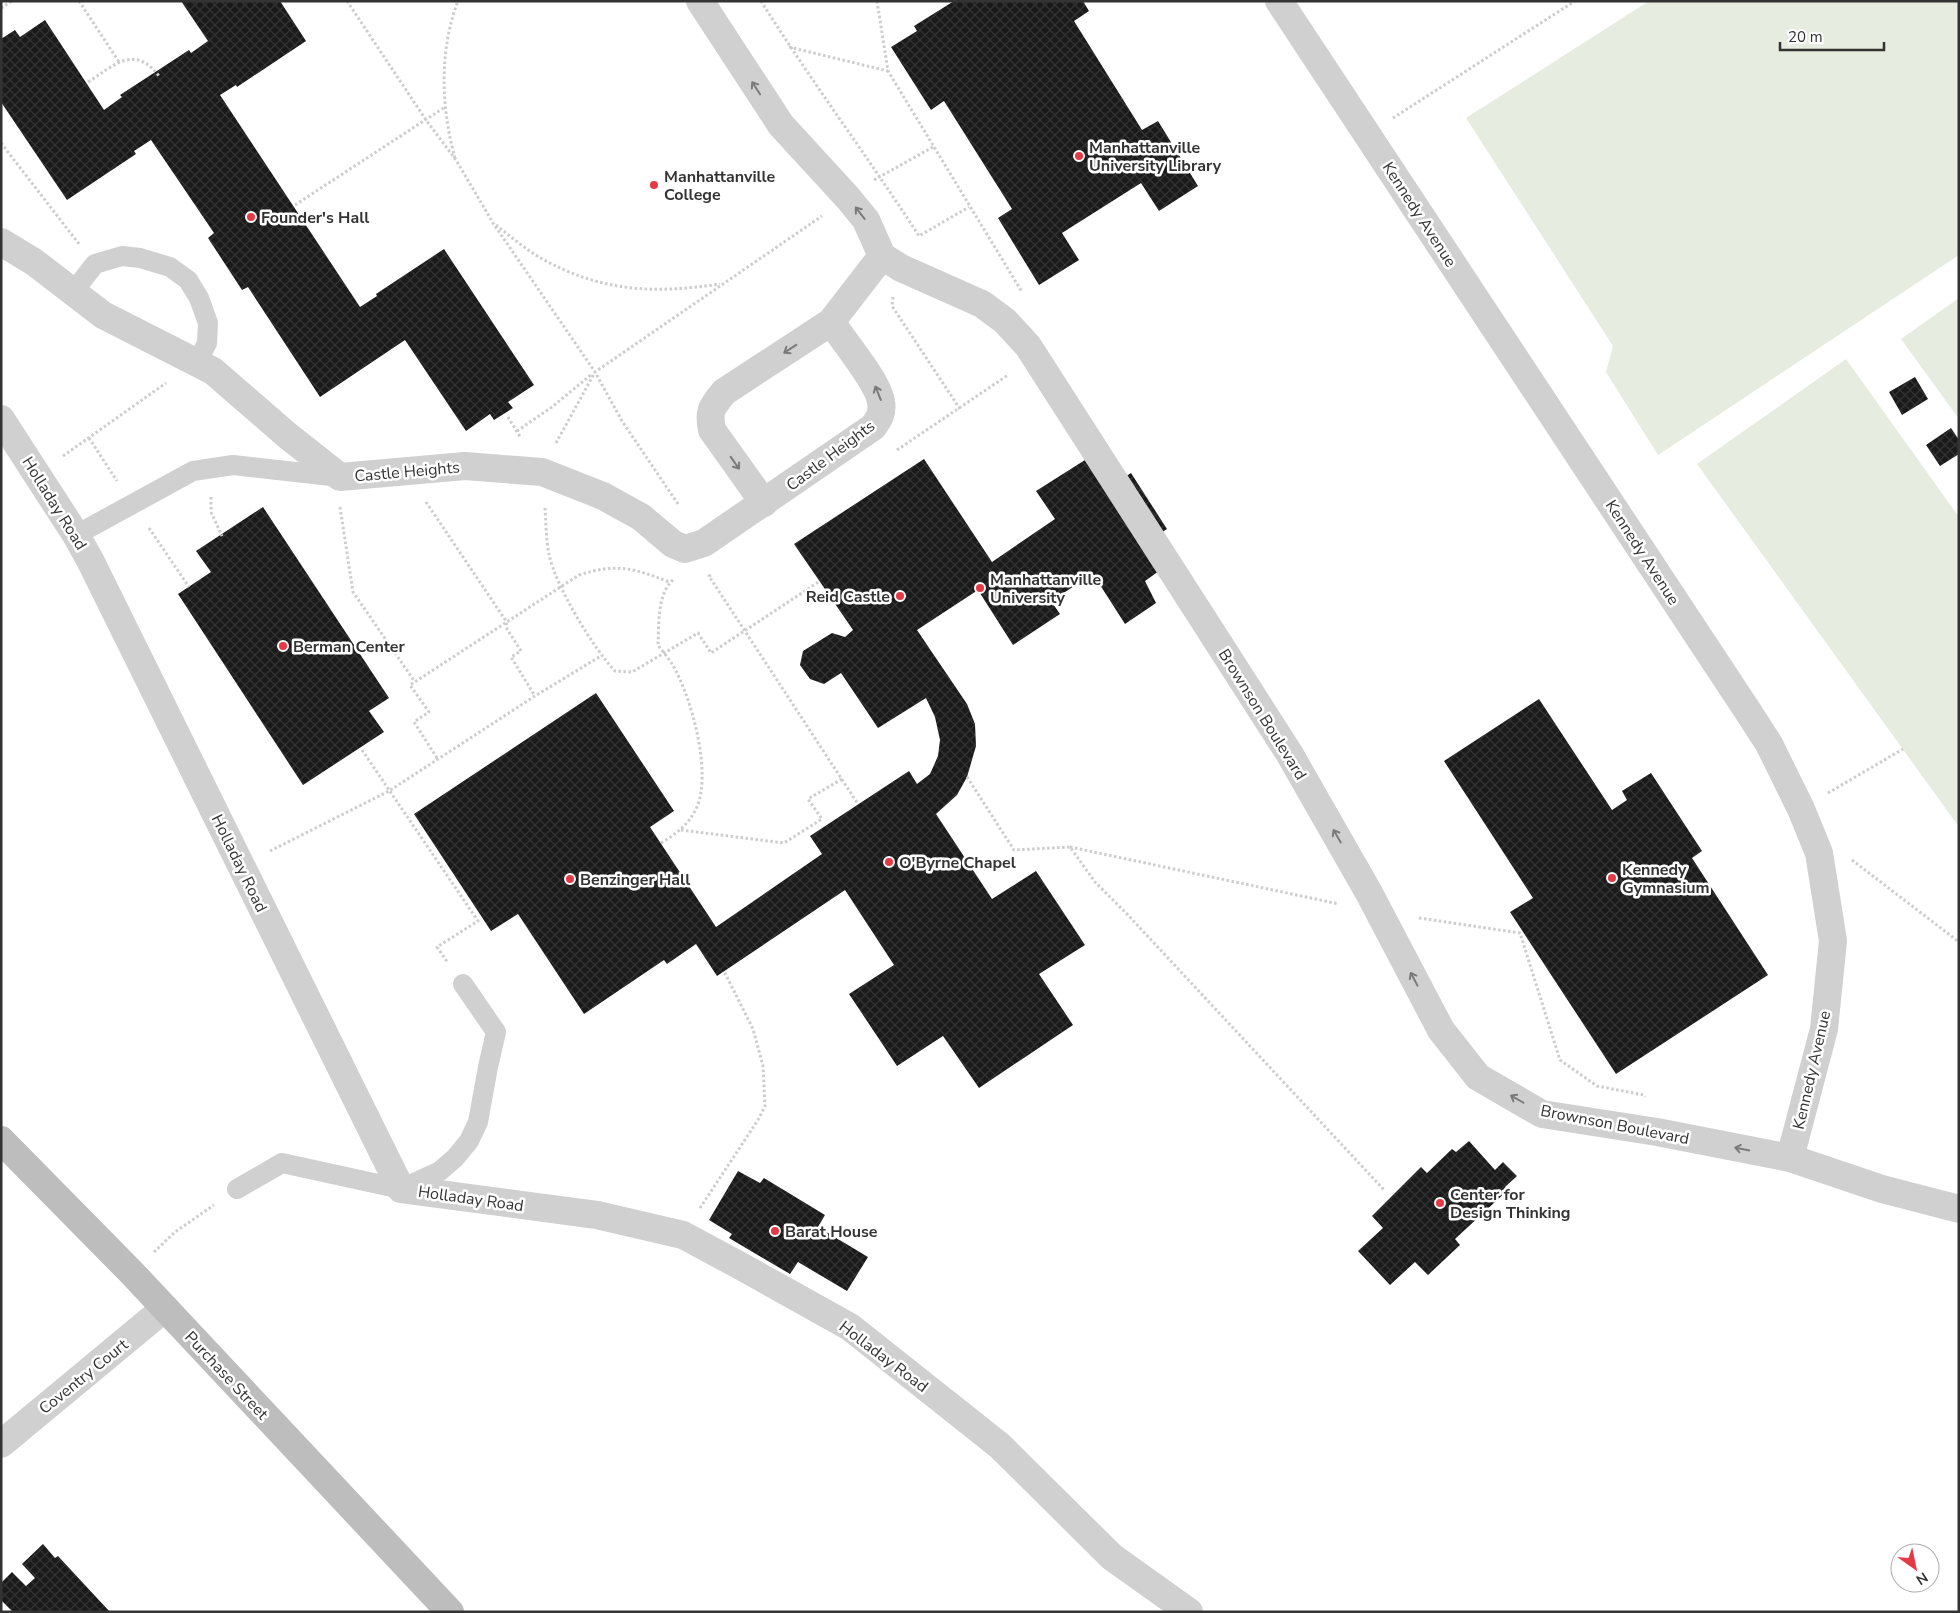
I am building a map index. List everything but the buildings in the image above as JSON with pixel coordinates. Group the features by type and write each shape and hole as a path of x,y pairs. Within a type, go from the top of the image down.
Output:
{"main road":[{"name":"Purchase Street","path":"1,1140 131,1272 450,1612"}],"street":[{"path":"700,1 780,126 848,198 866,220 892,262 831,322 724,392 715,404 709,416 712,430 764,503"},
{"name":"Kennedy Avenue","path":"1279,1 1751,716 1769,744 1802,809 1819,853 1833,941 1824,1028 1790,1158"},
{"name":"Castle Heights","path":"1,242 34,262 103,315 213,370 288,436 340,477 465,466 542,472 603,496 641,517 673,544 685,549 704,543 764,503 873,427 881,416 881,402 877,388 831,322"},
{"name":"Brownson Boulevard","path":"892,262 982,304 1005,321 1028,346 1290,753 1369,893 1441,1030 1478,1077 1542,1114 1657,1132 1790,1158 1882,1189 1959,1209"},
{"name":"Holladay Road","path":"1,419 76,535 196,772 240,866 401,1189 597,1215 683,1235 850,1327 1000,1446 1112,1558 1189,1612"},
{"name":"Coventry Court","path":"1,1444 165,1308"}],"lane":[{"path":"73,292 95,264 122,256 140,258 170,267 188,280 199,298 208,323 207,343 198,361"},
{"path":"76,535 193,471 233,464 340,477"},
{"path":"237,1189 282,1163 401,1189 440,1171 456,1158 469,1141 478,1122 496,1032 462,984"}],"path":[{"path":"1,8 12,1"},
{"path":"79,1 119,62"},
{"path":"347,1 426,120 456,160 494,223 595,372 622,421 704,543 718,567 709,576 858,804"},
{"path":"456,160 448,132 445,107 445,55 451,20 458,1"},
{"path":"761,1 789,46 880,176 919,236"},
{"path":"877,1 888,71 969,207 1026,297"},
{"path":"1367,135 1575,1"},
{"path":"789,46 888,71"},
{"path":"88,82 119,62 135,58 151,65 159,76"},
{"path":"295,205 445,107"},
{"path":"517,431 552,407 595,372 880,176 933,147"},
{"path":"960,409 892,306 892,262 919,236 969,207"},
{"path":"494,223 538,256 563,269 611,286 638,290 682,290 722,284"},
{"path":"893,452 960,409 1017,368 1028,346"},
{"path":"38,475 198,361"},
{"path":"595,372 564,426 542,472 549,556 561,587 601,656 615,671 632,672 665,654 698,632 711,652 820,581"},
{"path":"210,468 211,512 222,536"},
{"path":"405,470 506,622 507,629 521,651 511,657 535,696"},
{"path":"340,477 339,497 353,592 415,682"},
{"path":"437,758 414,722 428,712 410,685 579,575 594,570 630,568 670,582 661,604 658,645 672,664 686,697 694,723 703,768 703,785 696,809 681,830 661,843"},
{"path":"240,866 389,791 437,758 601,656"},
{"path":"1802,809 1903,748"},
{"path":"362,750 478,921 437,947 462,984"},
{"path":"967,777 1014,850 1070,847 1095,882 1385,1191"},
{"path":"681,830 784,842 822,819 808,799 842,779"},
{"path":"1819,853 1836,848 1959,942"},
{"path":"683,1235 758,1120 765,1106 763,1066 753,1029 724,971"},
{"path":"131,1272 176,1232 237,1189"}],"shaded area":[{"path":"1649,1 1959,1 1959,255 1658,455 1606,372 1613,346 1466,118"},
{"path":"1959,298 1959,419 1901,339"},
{"path":"1846,359 1959,517 1959,827 1697,464"}],"place":[{"name":"Manhattanville University Library","path":"1079,156"},
{"name":"Manhattanville College","path":"654,185"},
{"name":"Founder's Hall","path":"251,217"},
{"name":"Manhattanville University","path":"980,588"},
{"name":"Reid Castle","path":"900,596"},
{"name":"Berman Center","path":"283,646"},
{"name":"O'Byrne Chapel","path":"889,862"},
{"name":"Kennedy Gymnasium","path":"1612,878"},
{"name":"Benzinger Hall","path":"570,879"},
{"name":"Center for Design Thinking","path":"1440,1203"},
{"name":"Barat House","path":"775,1231"}]}
